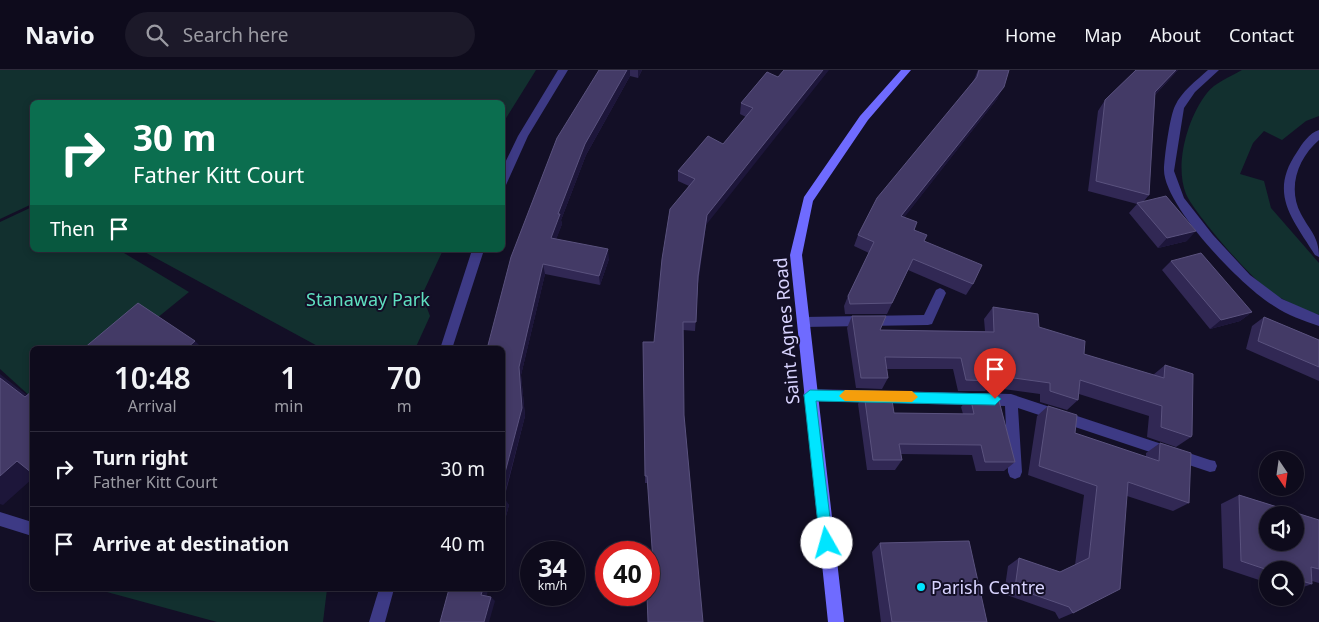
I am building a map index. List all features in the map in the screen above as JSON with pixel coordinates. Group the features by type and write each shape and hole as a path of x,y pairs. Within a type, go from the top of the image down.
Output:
{"street":[{"path":"505,175 523,136 563,70"},
{"name":"Saint Agnes Road","path":"836,622 796,255 808,200 864,118 906,70"},
{"path":"1214,70 1192,90 1179,107 1169,171 1179,200 1209,238 1246,278 1278,304 1319,321"},
{"path":"1319,134 1300,154 1289,181 1291,205 1319,252"},
{"path":"447,346 477,252"},
{"path":"803,322 928,320 940,293"},
{"path":"810,395 1011,400 1210,466"},
{"path":"1011,400 1015,472"},
{"path":"0,518 30,528"},
{"path":"378,622 386,591"}],"green space":[{"path":"0,70 536,70 505,120 505,100 30,100 30,205 0,219"},
{"path":"1242,70 1319,70 1319,116 1306,121 1282,140 1264,131 1253,143 1240,174 1264,181 1271,208 1319,263 1319,315 1286,301 1260,283 1236,259 1211,229 1186,194 1183,182 1182,155 1194,115 1210,89"},
{"path":"30,208 30,252 122,252 189,292 123,346 30,346 30,396 0,369 0,222"},
{"name":"Stanaway Park","path":"145,252 442,252 422,295 430,316 416,346 317,346"},
{"path":"103,591 327,591 323,622 217,622"}],"building":[{"path":"599,70 627,70 585,144 558,214 560,214 551,238 608,249 599,276 543,264 519,367 522,408 505,473 505,346 488,346 511,257 557,138"},
{"path":"784,70 823,70 707,215 698,276 696,322 683,322 684,415 703,622 648,622 647,606 660,606 660,541 652,541 647,476 645,476 643,342 654,342 662,259 670,209 695,179 678,171 708,136 723,144 753,108 741,103 767,72 778,77"},
{"path":"979,70 1009,70 1004,87 901,216 917,222 914,230 927,235 924,241 982,265 973,284 913,259 892,303 850,304 848,296 874,242 858,235 877,198 977,77"},
{"path":"1136,70 1176,70 1155,92 1149,195 1096,181 1105,100"},
{"path":"1166,196 1196,231 1167,238 1137,203"},
{"path":"1201,253 1252,312 1221,320 1171,261"},
{"path":"138,303 195,341 189,346 87,346"},
{"path":"993,307 1038,314 1039,327 1085,341 1084,354 1164,378 1165,365 1193,374 1191,437 1161,427 1162,406 1080,380 1078,400 1050,391 1050,383 992,375 993,381 966,380 961,358 885,357 888,378 861,378 852,316 886,316 880,330 994,332"},
{"path":"1264,317 1319,340 1319,367 1258,341"},
{"path":"0,378 25,397 30,393 30,471 17,461 0,476"},
{"path":"864,393 891,394 894,413 974,414 970,396 998,397 1015,462 985,462 981,445 899,444 902,460 873,460"},
{"path":"1048,406 1077,415 1075,433 1159,461 1160,443 1191,453 1189,503 1128,482 1120,589 1073,613 1069,607 1015,588 1019,558 1060,572 1089,558 1097,486 1039,466"},
{"path":"1239,495 1274,506 1259,506 1259,551 1304,551 1304,515 1319,520 1319,569 1311,567 1312,584 1304,582 1304,561 1259,561 1259,567 1241,561"},
{"name":"Parish Centre","path":"969,541 987,622 892,622 880,543"},
{"path":"448,591 482,591 481,595 491,597 484,622 440,622"}],"slow traffic":[{"path":"845,396 912,397"}],"place":[{"name":"Parish Centre","path":"921,587"}],"route":[{"path":"827,543 810,395 995,399"}]}
